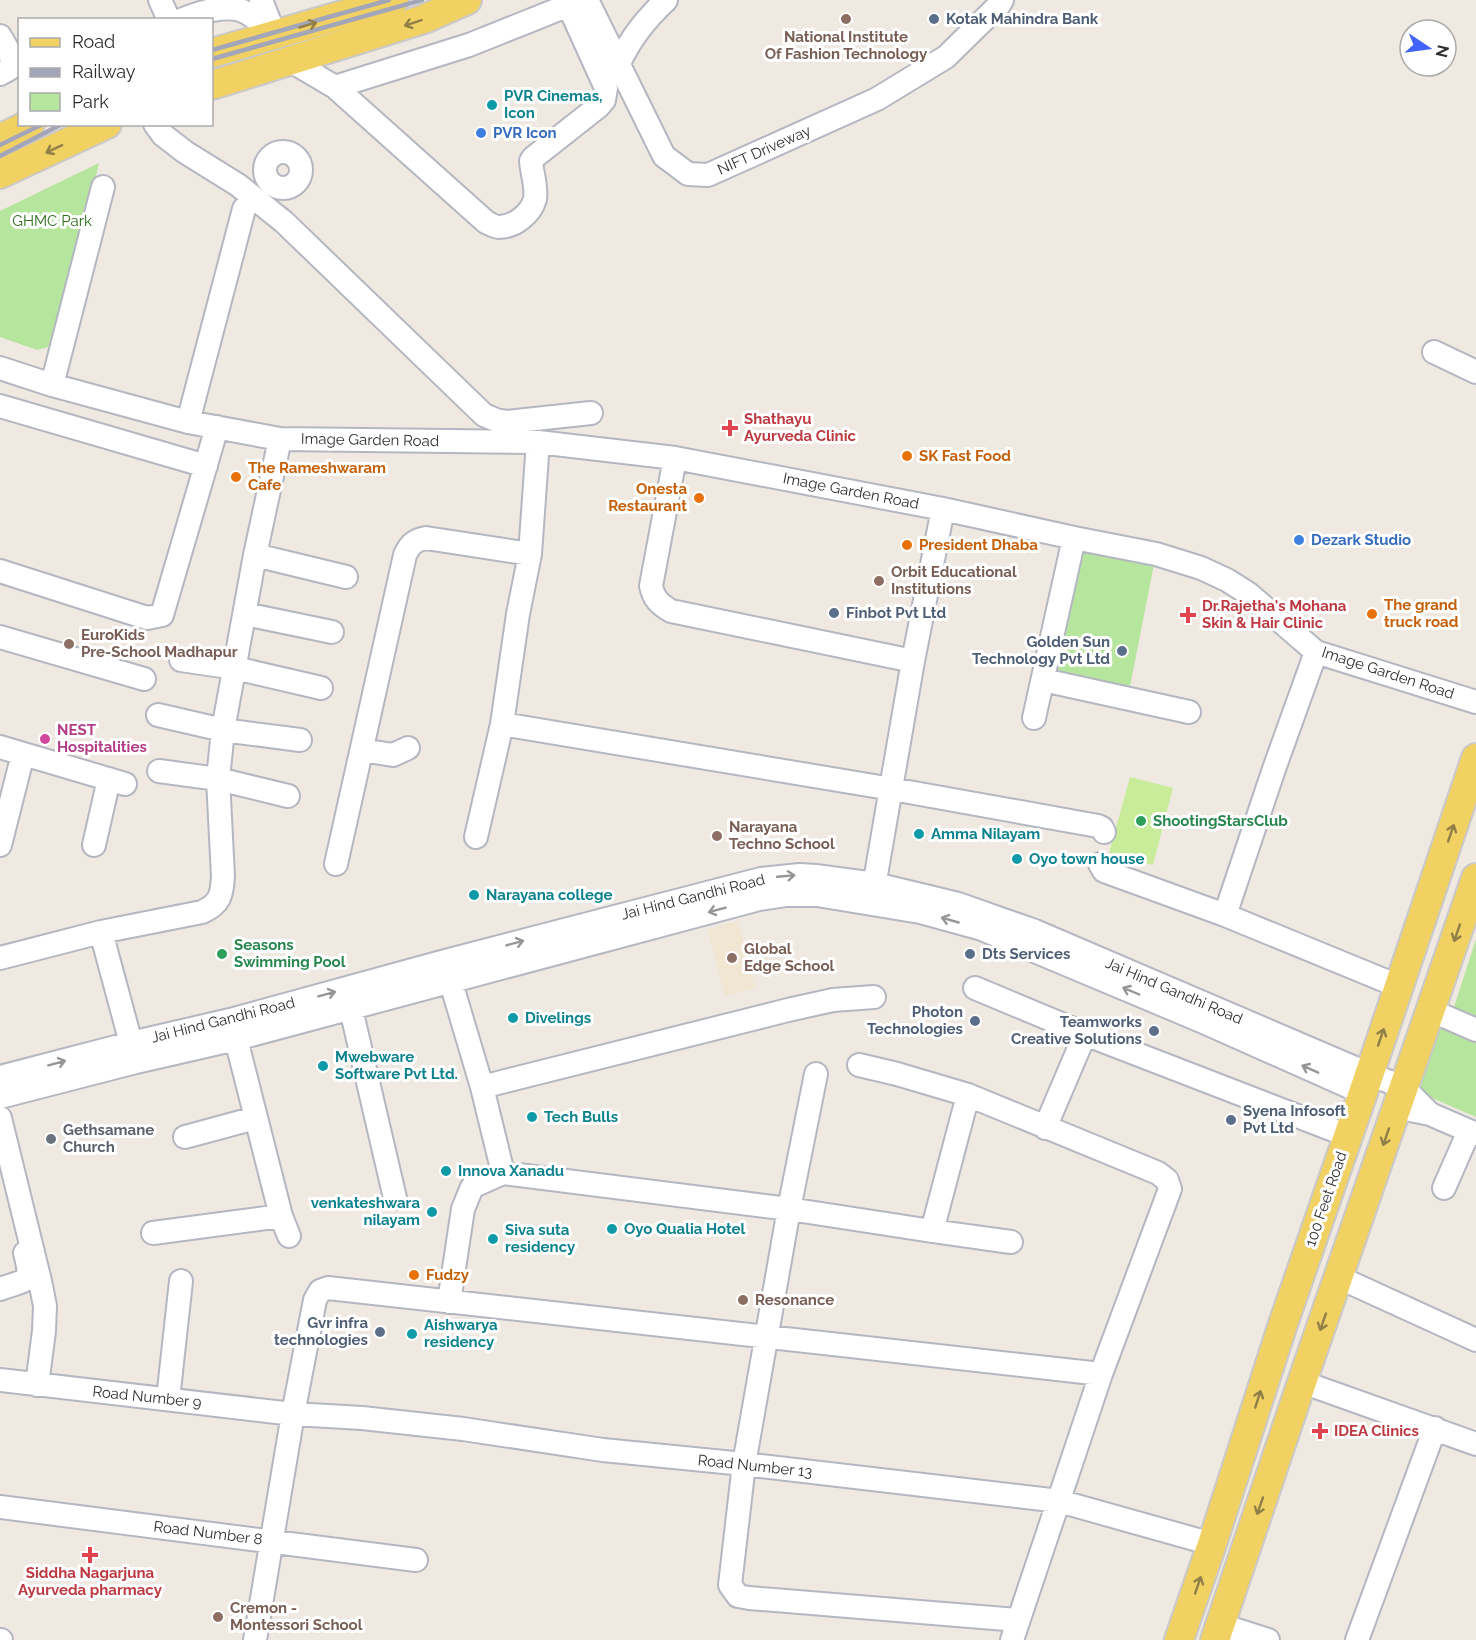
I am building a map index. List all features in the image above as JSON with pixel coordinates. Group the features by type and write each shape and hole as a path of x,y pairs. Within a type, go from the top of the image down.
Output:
{"main road":[{"path":"213,53 394,0"},
{"path":"213,85 424,19 467,0"},
{"path":"0,139 26,126"},
{"path":"0,174 103,126"},
{"name":"100 Feet Road","path":"1179,1640 1282,1324 1349,1136 1476,758"},
{"path":"1218,1632 1474,884 1436,877"}],"street":[{"path":"160,0 168,18"},
{"path":"261,0 275,35"},
{"path":"619,63 630,41 649,16 666,0"},
{"name":"NIFT Driveway","path":"574,2 619,63 664,156 688,174 708,175 878,99 946,57 1002,0"},
{"path":"291,61 335,87 473,212 497,227 507,226 522,219 530,210 534,201 535,189 531,161 599,106 604,100 606,88 574,2 469,45 335,87"},
{"path":"187,18 206,11 242,10 275,35"},
{"path":"0,36 13,64 11,69 0,74"},
{"path":"156,126 163,135 185,152 238,185 284,222 484,414 507,422 591,413"},
{"path":"238,185 267,176"},
{"path":"52,385 103,187"},
{"path":"188,422 244,209"},
{"path":"1434,352 1476,372"},
{"name":"Image Garden Road","path":"0,368 52,385 188,422 280,439 538,442 675,458 943,509 1156,554 1201,568 1227,580 1249,594 1316,652 1476,702"},
{"path":"0,406 206,466"},
{"path":"564,416 567,445"},
{"path":"0,571 147,618 162,615 218,427"},
{"path":"0,958 101,932 202,912 213,907 222,891 218,779 223,730 255,555 280,439"},
{"path":"476,837 502,724 518,614 530,554 538,442"},
{"path":"675,458 651,586 653,596 660,605 671,611 913,661"},
{"path":"873,893 913,661 943,509"},
{"path":"336,864 405,555 409,546 417,540 426,538 530,554"},
{"path":"1034,718 1074,538"},
{"path":"255,555 346,577"},
{"path":"245,614 332,632"},
{"path":"0,637 144,679"},
{"path":"1225,915 1316,652"},
{"path":"181,660 235,668 321,688"},
{"path":"1042,680 1189,712"},
{"path":"158,715 223,730 300,740"},
{"path":"502,724 892,789 1098,826 1104,832"},
{"path":"0,747 117,782 94,845"},
{"path":"362,750 393,755 408,748"},
{"path":"0,845 23,754"},
{"path":"159,771 218,779 288,796"},
{"path":"1100,864 1104,870 1225,915 1398,986"},
{"name":"Jai Hind Gandhi Road","path":"0,1097 253,1014 448,972 759,899 786,895 873,893 920,912 982,929 1206,1023 1400,1097"},
{"path":"101,932 134,1053"},
{"path":"448,972 482,1087 503,1173"},
{"name":"Jai Hind Gandhi Road","path":"0,1077 134,1053 236,1039 351,1009 448,972"},
{"path":"975,988 1085,1034 1349,1136"},
{"path":"482,1087 788,1010 833,1000 874,997"},
{"path":"351,1009 395,1198"},
{"path":"1430,1010 1476,1030"},
{"path":"1045,1128 1085,1034"},
{"path":"153,1233 285,1226 236,1039"},
{"path":"816,1074 789,1209 744,1464 730,1585 738,1596 749,1598 1015,1630 1101,1374 1170,1189 1167,1180 1158,1173 968,1095 859,1065"},
{"path":"932,1232 968,1095"},
{"path":"1400,1097 1430,1114 1472,1132 1444,1188"},
{"path":"0,1118 33,1269 26,1280 0,1288"},
{"path":"185,1137 255,1118"},
{"path":"0,1159 45,1306 37,1384"},
{"path":"449,1302 463,1209 472,1187 503,1173 789,1209 1011,1242"},
{"path":"1338,1277 1476,1340"},
{"path":"168,1400 181,1281"},
{"path":"255,1640 293,1414 315,1300 320,1291 328,1288 1101,1374"},
{"name":"Road Number 9","path":"0,1380 293,1414"},
{"path":"1302,1382 1476,1444"},
{"name":"Road Number 13","path":"293,1414 374,1419 463,1429 603,1450 1059,1501 1212,1544"},
{"path":"1357,1640 1435,1428"},
{"name":"Road Number 8","path":"0,1507 416,1560"},
{"path":"1218,1632 1268,1640"}],"shaded area":[{"name":"Global Edge School","path":"738,921 755,988 725,996 708,929"}],"green space":[{"name":"GHMC Park","path":"99,163 62,320 48,347 37,350 0,337 0,211"},
{"path":"1081,540 1156,554 1126,707 1048,692"},
{"name":"ShootingStarsClub","path":"1130,777 1173,788 1153,865 1109,853"},
{"path":"1476,939 1476,1020 1453,1010"},
{"path":"1439,1023 1476,1039 1476,1117 1416,1091"}],"railway":[{"path":"213,50 389,0"},
{"path":"213,59 422,0"},
{"path":"0,145 39,126"},
{"path":"0,156 58,126"}],"place":[{"name":"National Institute Of Fashion Technology","path":"846,19"},
{"name":"Kotak Mahindra Bank","path":"934,19"},
{"name":"PVR Cinemas, Icon","path":"492,105"},
{"name":"PVR Icon","path":"481,133"},
{"name":"Shathayu Ayurveda Clinic","path":"730,428"},
{"name":"SK Fast Food","path":"907,456"},
{"name":"The Rameshwaram Cafe","path":"236,477"},
{"name":"Onesta Restaurant","path":"699,498"},
{"name":"Dezark Studio","path":"1299,540"},
{"name":"President Dhaba","path":"907,545"},
{"name":"Orbit Educational Institutions","path":"879,581"},
{"name":"Finbot Pvt Ltd","path":"834,613"},
{"name":"The grand truck road","path":"1372,614"},
{"name":"Dr.Rajetha's Mohana Skin & Hair Clinic","path":"1188,615"},
{"name":"EuroKids Pre-School Madhapur","path":"69,644"},
{"name":"Golden Sun Technology Pvt Ltd","path":"1122,651"},
{"name":"NEST Hospitalities","path":"45,739"},
{"name":"ShootingStarsClub","path":"1141,821"},
{"name":"Amma Nilayam","path":"919,834"},
{"name":"Narayana Techno School","path":"717,836"},
{"name":"Oyo town house","path":"1017,859"},
{"name":"Narayana college","path":"474,895"},
{"name":"Seasons Swimming Pool","path":"222,954"},
{"name":"Dts Services","path":"970,954"},
{"name":"Global Edge School","path":"732,958"},
{"name":"Divelings","path":"513,1018"},
{"name":"Photon Technologies","path":"975,1021"},
{"name":"Teamworks Creative Solutions","path":"1154,1031"},
{"name":"Mwebware Software Pvt Ltd.","path":"323,1066"},
{"name":"Tech Bulls","path":"532,1117"},
{"name":"Syena Infosoft Pvt Ltd","path":"1231,1120"},
{"name":"Gethsamane Church","path":"51,1139"},
{"name":"Innova Xanadu","path":"446,1171"},
{"name":"venkateshwara nilayam","path":"432,1212"},
{"name":"Oyo Qualia Hotel","path":"612,1229"},
{"name":"Siva suta residency","path":"493,1239"},
{"name":"Fudzy","path":"414,1275"},
{"name":"Resonance","path":"743,1300"},
{"name":"Gvr infra technologies","path":"380,1332"},
{"name":"Aishwarya residency","path":"412,1334"},
{"name":"IDEA Clinics","path":"1320,1431"},
{"name":"Siddha Nagarjuna Ayurveda pharmacy","path":"90,1555"},
{"name":"Cremon - Montessori School","path":"218,1617"}]}
